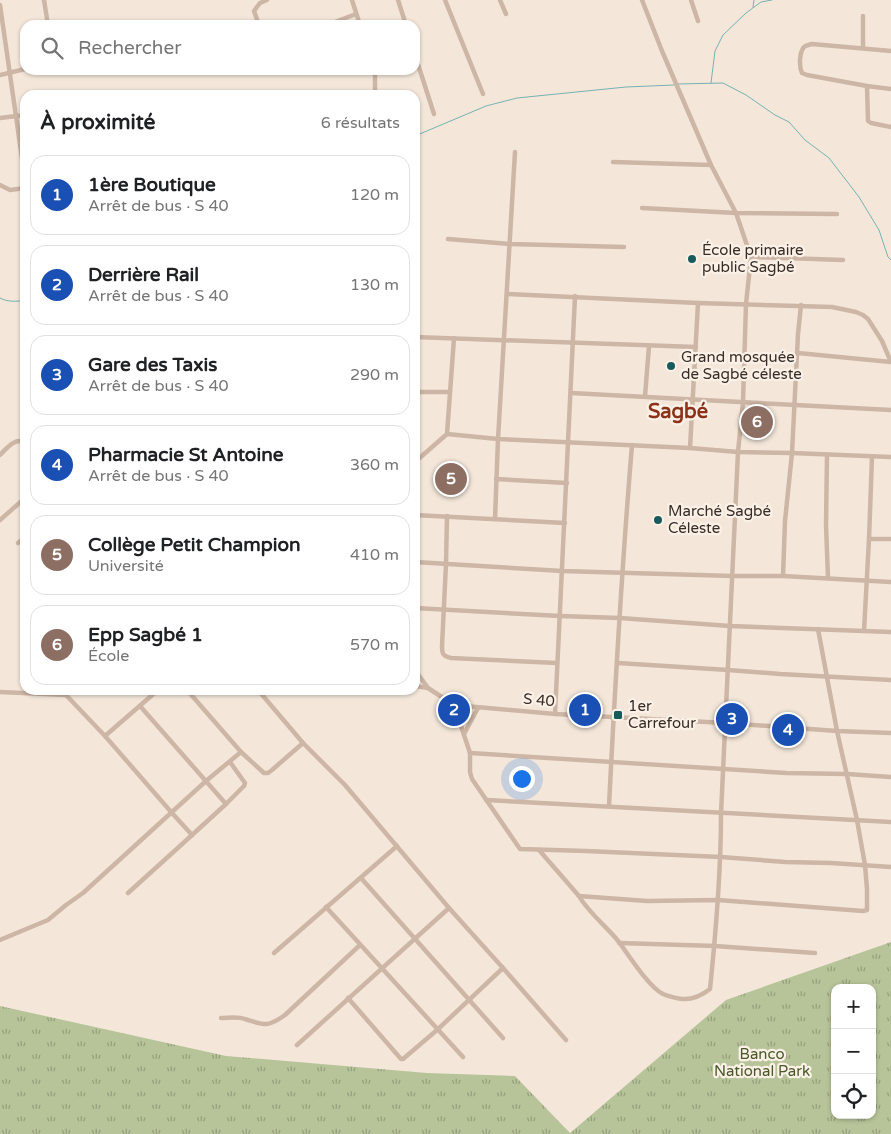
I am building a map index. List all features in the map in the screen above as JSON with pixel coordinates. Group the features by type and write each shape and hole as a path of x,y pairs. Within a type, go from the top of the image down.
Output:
{"street":[{"path":"44,0 47,20"},
{"path":"257,20 254,11 260,3 267,0"},
{"path":"352,0 358,20"},
{"path":"398,0 404,20"},
{"path":"445,0 484,94"},
{"path":"500,0 506,14"},
{"path":"539,850 584,905 619,942 637,968 661,994 672,998 690,1000 710,989 721,857 721,814 738,452 743,402 746,304 751,257 736,212 711,165 642,0"},
{"path":"691,0 698,21"},
{"path":"0,5 2,38 10,72 20,144"},
{"path":"340,20 356,14"},
{"path":"863,16 863,48"},
{"path":"891,51 809,44 803,48 799,67 800,71 807,75 891,89"},
{"path":"0,75 20,70"},
{"path":"375,90 376,75"},
{"path":"420,75 434,114"},
{"path":"867,86 868,121 871,124 891,127"},
{"path":"0,118 20,116"},
{"path":"495,519 515,152"},
{"path":"613,162 711,165"},
{"path":"0,185 10,190 20,189"},
{"path":"642,208 836,214"},
{"path":"448,239 510,244 624,247"},
{"path":"751,257 843,260"},
{"path":"507,294 832,307 856,312 868,319 877,331 891,362 798,353"},
{"path":"555,714 576,296"},
{"path":"690,448 698,302"},
{"path":"783,576 785,521 792,453 801,305"},
{"path":"420,336 696,347"},
{"path":"420,458 447,434 454,338"},
{"path":"645,396 649,346"},
{"path":"420,393 450,392"},
{"path":"571,393 891,410"},
{"path":"447,434 498,439 738,452 891,457"},
{"path":"0,455 16,441 20,440"},
{"path":"609,806 632,445"},
{"path":"826,455 828,578"},
{"path":"864,631 872,457"},
{"path":"496,479 567,483"},
{"path":"0,520 20,502"},
{"path":"420,515 565,523"},
{"path":"447,516 442,653 445,657 451,658 557,663"},
{"path":"869,539 891,539"},
{"path":"420,562 562,571 783,576 891,582"},
{"path":"420,608 620,618 730,626 891,632"},
{"path":"578,896 647,901 718,900 865,911 867,909 865,865 818,629"},
{"path":"618,663 891,680"},
{"path":"420,677 428,688 454,705 470,753 472,779 520,848 891,867"},
{"path":"420,687 428,688"},
{"path":"0,692 20,693"},
{"path":"66,695 105,736 192,835"},
{"path":"105,736 152,695"},
{"path":"191,695 241,752 264,773 272,770 303,742"},
{"path":"262,695 303,742 346,784 449,908 566,1040"},
{"name":"S 40","path":"454,705 614,718 891,733"},
{"path":"140,706 226,804"},
{"path":"464,734 478,708"},
{"path":"0,940 48,920 83,893 206,781 241,752"},
{"path":"470,753 794,773 891,777"},
{"path":"128,893 244,786 245,783 230,762"},
{"path":"486,800 891,822"},
{"path":"274,953 397,846"},
{"path":"361,878 503,1038"},
{"path":"326,907 463,1057"},
{"path":"297,1045 449,908"},
{"path":"619,942 815,953"},
{"path":"221,1018 243,1018 261,1024 276,1021 285,1015 360,945"},
{"path":"348,998 401,1059 404,1059 503,968"}],"green space":[{"name":"Banco National Park","path":"891,942 891,1134 0,1134 0,1006 226,1056 427,1073 515,1076 570,1133 726,1000"}],"waterway":[{"path":"753,7 754,0"},
{"path":"711,83 715,51 723,35 746,13 761,2 772,0"},
{"path":"678,84 723,83 789,122 805,140 829,158 859,197 879,230 888,257 891,260"},
{"path":"420,134 486,106 517,98 626,87 674,85"},
{"path":"0,298 20,301"}],"place":[{"name":"École primaire public Sagbé","path":"692,259"},
{"name":"Grand mosquée de Sagbé céleste","path":"671,366"},
{"name":"Epp Sagbé 1","path":"757,422"},
{"name":"Collège Petit Champion","path":"451,479"},
{"name":"Marché Sagbé Céleste","path":"658,520"},
{"name":"Derrière Rail","path":"454,710"},
{"name":"1ère Boutique","path":"585,710"},
{"name":"1er Carrefour","path":"618,715"},
{"name":"Gare des Taxis","path":"732,719"},
{"name":"Pharmacie St Antoine","path":"788,730"}],"district":[{"name":"Sagbé","path":"678,412"}]}
